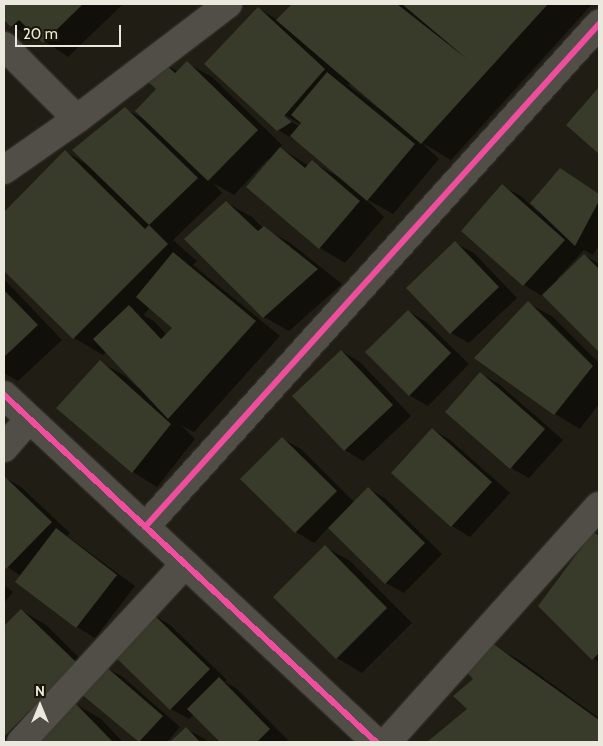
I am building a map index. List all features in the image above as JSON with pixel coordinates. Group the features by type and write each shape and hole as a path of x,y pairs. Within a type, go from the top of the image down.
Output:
{"street":[{"path":"4,170 77,119 228,4"},
{"path":"145,527 599,24"},
{"path":"4,46 77,119"},
{"path":"4,395 376,742"},
{"path":"4,448 29,419"},
{"path":"387,742 599,506"},
{"path":"21,742 185,564"}],"building":[{"path":"4,4 83,4 43,43 19,20 11,27 4,20"},
{"path":"292,4 397,4 467,59 402,4 548,4 421,144 276,20"},
{"path":"258,7 325,69 284,116 292,122 277,131 204,64"},
{"path":"187,61 258,130 208,181 135,111 156,89 146,80 163,62 175,73"},
{"path":"327,72 415,144 367,201 290,136 301,123 291,115"},
{"path":"599,87 599,154 566,125"},
{"path":"125,107 198,178 149,225 72,150"},
{"path":"280,147 305,168 312,160 360,201 319,249 246,187"},
{"path":"65,150 145,229 149,225 168,244 73,339 4,271 4,212"},
{"path":"560,168 599,194 599,201 575,246 530,203"},
{"path":"502,184 565,240 523,286 461,231"},
{"path":"226,201 258,231 264,226 318,269 263,318 184,239"},
{"path":"455,241 499,287 450,334 406,288"},
{"path":"173,252 256,321 168,419 93,339 129,305 161,339 172,328 136,297"},
{"path":"584,254 599,269 599,352 542,295"},
{"path":"4,290 38,325 4,357"},
{"path":"528,301 593,366 554,415 474,358"},
{"path":"408,310 451,353 409,396 365,352"},
{"path":"341,350 393,405 344,451 292,396"},
{"path":"100,360 171,424 132,473 56,408"},
{"path":"480,372 545,429 510,469 445,412"},
{"path":"432,428 492,482 451,527 391,473"},
{"path":"282,437 337,491 295,533 240,479"},
{"path":"4,476 52,522 6,569 4,567"},
{"path":"368,487 425,543 385,584 328,528"},
{"path":"56,528 117,575 76,628 15,582"},
{"path":"593,532 599,536 599,653 592,660 538,606"},
{"path":"325,545 387,608 336,659 273,597"},
{"path":"21,609 77,663 4,737 4,626"},
{"path":"152,613 210,669 170,710 111,653"},
{"path":"489,641 599,720 599,742 427,742 467,709 453,696 473,679 462,667"},
{"path":"104,665 163,716 139,742 80,693"},
{"path":"219,677 270,729 257,742 220,742 187,709"},
{"path":"75,703 113,742 34,742"},
{"path":"186,727 200,742 170,742"}],"cycle path":[{"path":"145,527 599,24"},
{"path":"4,395 376,742"}]}
